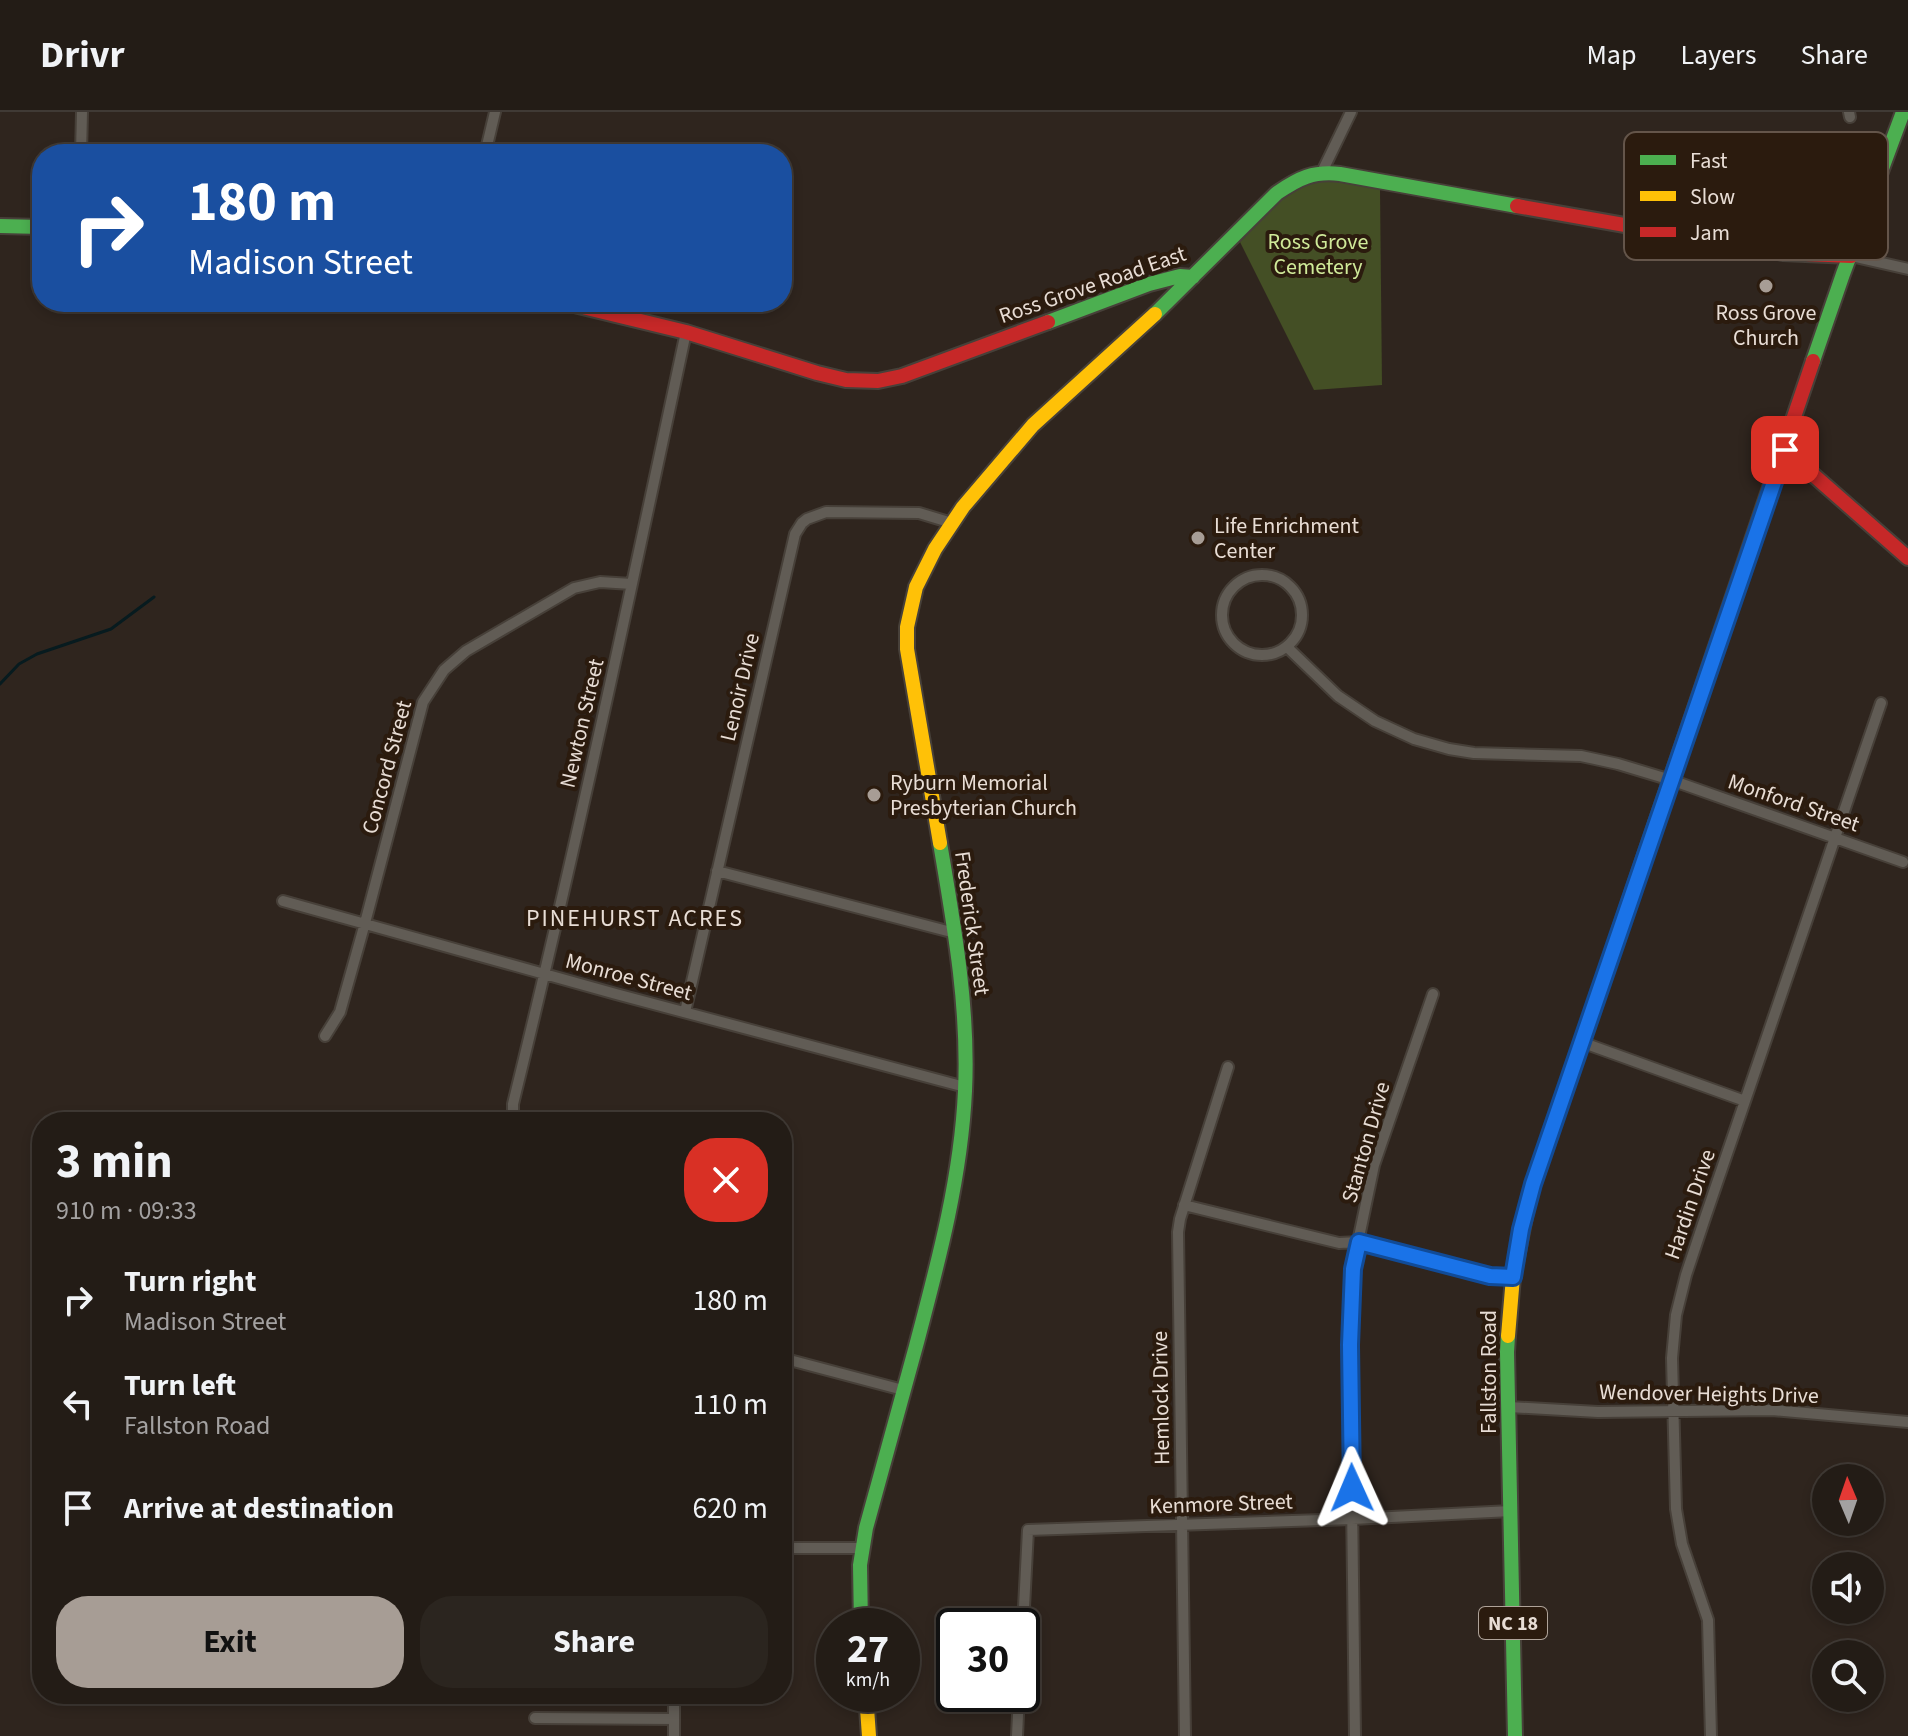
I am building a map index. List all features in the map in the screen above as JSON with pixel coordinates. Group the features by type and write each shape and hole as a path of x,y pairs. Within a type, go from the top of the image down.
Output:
{"street":[{"path":"81,144 82,112"},
{"path":"487,144 495,112"},
{"path":"1351,112 1322,172 1624,224"},
{"name":"Fallston Road","path":"1888,154 1903,112"},
{"name":"Ross Grove Road East","path":"603,312 686,332 817,373 861,382 878,381 902,376 1159,281 1180,276 1193,277 1277,193 1298,179 1322,172"},
{"path":"0,226 32,227"},
{"name":"Fallston Road","path":"1515,1736 1507,1352 1513,1277 1529,1197 1850,260"},
{"path":"1869,260 1908,269"},
{"name":"Frederick Street","path":"861,1608 860,1565 866,1528 934,1279 954,1188 965,1087 963,1013 955,933 907,649 907,627 916,587 935,549 963,507 1033,425 1193,277"},
{"name":"Newton Street","path":"513,1112 686,332"},
{"path":"1785,450 1908,558"},
{"name":"Lenoir Drive","path":"685,1012 798,528 807,519 826,512 919,513 952,523"},
{"path":"1256,576 1269,576 1282,580 1292,588 1299,599 1301,625 1287,647 1275,653 1249,653 1228,637 1222,611 1233,588 1256,576"},
{"name":"Concord Street","path":"325,1036 340,1012 423,702 444,670 482,640 574,588 600,582 632,584"},
{"name":"Monford Street","path":"1287,647 1338,696 1375,721 1414,739 1474,753 1538,754 1590,758 1618,764 1903,862"},
{"name":"Hardin Drive","path":"1711,1736 1708,1620 1682,1544 1676,1509 1672,1358 1676,1315 1686,1275 1881,703"},
{"path":"717,871 955,933"},
{"name":"Monroe Street","path":"283,901 965,1087"},
{"name":"Stanton Drive","path":"1355,1736 1350,1345 1353,1269 1374,1165 1433,994"},
{"path":"1581,1042 1745,1101"},
{"name":"Hemlock Drive","path":"1185,1736 1178,1232 1228,1067"},
{"path":"1184,1205 1339,1243 1359,1242 1490,1276 1513,1277"},
{"path":"792,1361 903,1390"},
{"name":"Wendover Heights Drive","path":"1509,1407 1598,1412 1772,1410 1908,1422"},
{"name":"Kenmore Street","path":"1024,1608 1028,1530 1511,1511"},
{"path":"792,1548 862,1548"},
{"path":"674,1704 674,1736"},
{"path":"867,1712 869,1736"},
{"path":"1017,1736 1018,1712"},
{"path":"535,1718 674,1719"}],"green space":[{"name":"Ross Grove Cemetery","path":"1319,182 1380,189 1382,385 1314,390 1240,242 1279,200 1298,187"}],"waterway":[{"path":"0,684 19,664 37,654 111,629 154,597"}],"traffic: fast":[{"path":"1888,152 1903,112"},
{"path":"1155,314 1277,193 1307,177 1340,174 1517,206"},
{"path":"0,226 32,227"},
{"path":"1813,361 1848,260"},
{"path":"1048,322 1149,284 1180,276 1193,277"},
{"path":"861,1608 860,1565 866,1528 940,1252 954,1188 963,1124 966,1060 963,998 940,843"},
{"path":"1508,1336 1515,1736"}],"traffic: slow":[{"path":"940,843 907,649 907,627 916,587 935,549 963,507 1033,425 1155,314"},
{"path":"1508,1336 1513,1277 1529,1197 1656,823"},
{"path":"867,1712 869,1736"}],"traffic: jam":[{"path":"1517,206 1624,225"},
{"path":"603,312 686,332 817,373 846,380 878,381 902,376 1048,322"},
{"path":"1656,823 1813,361"},
{"path":"1785,450 1908,558"}],"place":[{"name":"Ross Grove Church","path":"1766,286"},
{"name":"Life Enrichment Center","path":"1198,538"},
{"name":"Ryburn Memorial Presbyterian Church","path":"874,795"}],"district":[{"name":"PINEHURST ACRES","path":"635,918"}],"route":[{"path":"1352,1488 1350,1345 1353,1269 1359,1242 1490,1276 1513,1277 1533,1184 1785,450"}]}
